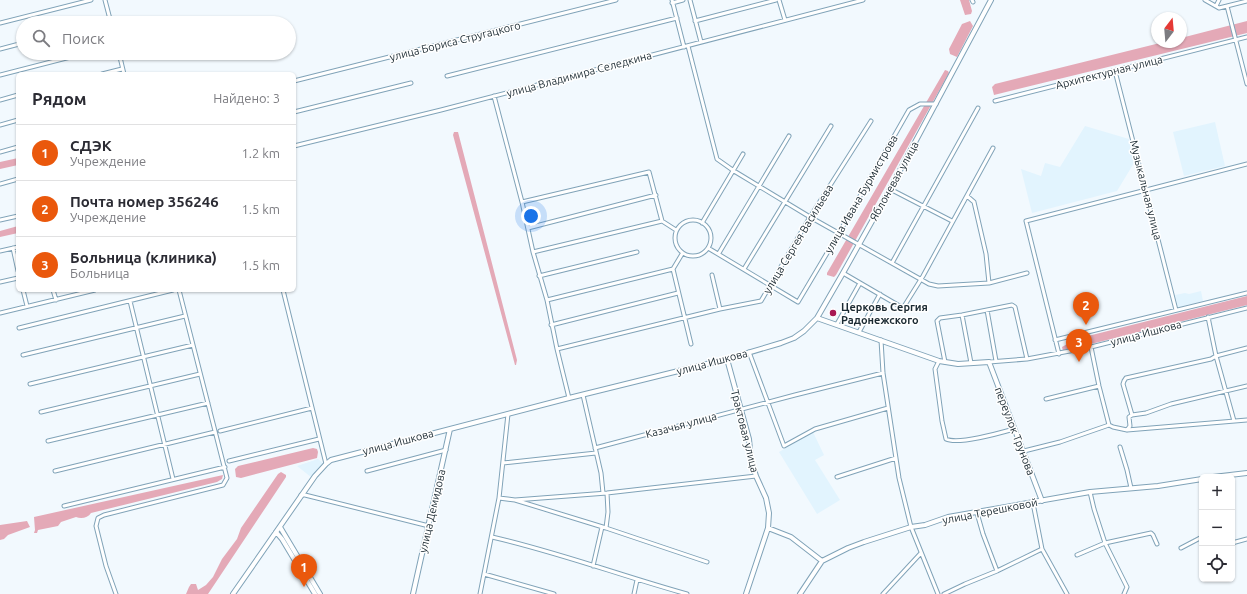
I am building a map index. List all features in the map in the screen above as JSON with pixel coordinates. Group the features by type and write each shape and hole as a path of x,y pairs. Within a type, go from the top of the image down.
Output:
{"street":[{"path":"28,16 91,0"},
{"path":"105,0 109,16"},
{"name":"улица Бориса Стругацкого","path":"296,80 616,0"},
{"path":"683,0 672,1 684,47"},
{"path":"690,0 701,42"},
{"path":"695,21 778,0 785,20"},
{"name":"улица Владимира Селедкина","path":"296,146 494,96 863,0"},
{"name":"Яблоневая улица","path":"816,318 890,189 991,0"},
{"path":"1205,0 1219,8 1247,1"},
{"path":"1216,6 1219,0"},
{"path":"1235,4 1237,0"},
{"path":"1227,6 1247,84"},
{"path":"447,76 677,18"},
{"path":"0,23 16,19"},
{"name":"Архитектурная улица","path":"995,101 1247,37"},
{"path":"0,49 16,45"},
{"path":"688,46 717,158 734,171 810,217 929,284 938,286 989,282 1027,273"},
{"path":"0,75 59,60"},
{"path":"120,60 123,72"},
{"path":"1242,63 1247,62"},
{"path":"110,72 122,69"},
{"name":"Музыкальная улица","path":"1116,71 1176,310"},
{"path":"296,112 411,83"},
{"path":"0,100 16,96"},
{"path":"494,96 522,202 539,276 547,300 551,325 569,398"},
{"name":"улица Ивана Бурмистрова","path":"770,285 798,302 909,110 920,104 936,104"},
{"path":"892,263 978,108"},
{"path":"0,125 16,121"},
{"name":"улица Сергея Васильева","path":"557,349 720,309 761,301 810,217 871,121"},
{"path":"744,269 831,126"},
{"path":"718,253 760,187 789,136"},
{"path":"0,152 16,148"},
{"path":"843,273 903,308 993,148"},
{"path":"702,223 743,154"},
{"path":"1058,354 1026,221 1247,164"},
{"path":"522,202 649,172 662,221 676,230"},
{"path":"0,184 16,180"},
{"path":"890,189 952,222"},
{"path":"528,228 656,195"},
{"path":"967,196 974,202 986,254 989,282"},
{"path":"0,220 16,216"},
{"path":"533,252 662,221"},
{"path":"693,221 702,223 710,230 711,242 708,248 702,254 696,256 682,254 676,245 674,238 676,230 687,222 693,221"},
{"path":"0,251 16,247"},
{"path":"13,248 16,262"},
{"path":"708,248 770,285"},
{"path":"539,276 637,252"},
{"path":"682,254 673,269 691,344"},
{"path":"547,300 673,269"},
{"path":"712,275 720,309"},
{"path":"0,282 16,278"},
{"path":"837,324 860,283"},
{"path":"24,292 27,306"},
{"path":"54,292 56,300"},
{"path":"0,313 87,292"},
{"path":"19,328 165,292"},
{"path":"116,594 106,566 96,526 98,518 104,515 223,484 226,478 225,467 179,292"},
{"path":"283,292 326,464"},
{"path":"551,325 678,293"},
{"name":"улица Ишкова","path":"1055,340 1247,293"},
{"path":"859,332 880,294"},
{"path":"130,301 173,479"},
{"path":"945,362 937,321 940,318 1012,305 1015,307 1027,359"},
{"name":"улица Ишкова","path":"233,594 301,495 315,476 331,460 569,398 727,359 782,343 794,338 804,331 816,318 837,324 940,361 958,364 1027,359 1058,354 1247,308"},
{"path":"987,310 996,361"},
{"path":"962,315 971,363"},
{"path":"23,355 185,316"},
{"path":"1208,317 1216,356 1234,421"},
{"path":"881,340 883,373 899,478 911,527 938,594"},
{"path":"30,384 193,345"},
{"path":"1091,347 1109,425"},
{"path":"1127,430 1130,426 1129,417 1132,415 1123,384 1126,378 1212,359 1216,356 1247,348"},
{"path":"749,352 784,446 815,429 888,408"},
{"name":"Трактовая улица","path":"727,359 749,439 751,460 756,476 766,498 769,513 768,528 746,594"},
{"path":"940,361 935,369 946,439 963,440 1014,429"},
{"name":"переулок Трунова","path":"989,362 1042,501"},
{"name":"Казачья улица","path":"595,448 883,373"},
{"path":"41,412 200,374"},
{"path":"1046,399 1099,386"},
{"path":"1132,415 1146,413 1171,404 1247,386"},
{"path":"583,395 601,473 603,493"},
{"path":"48,441 208,403"},
{"path":"220,431 312,408"},
{"path":"480,594 499,498 508,414"},
{"path":"1024,451 1060,442 1109,425 1127,430 1247,420"},
{"name":"улица Демидова","path":"413,594 450,429"},
{"path":"55,471 215,432"},
{"path":"229,461 319,439"},
{"path":"1120,447 1131,488"},
{"path":"368,471 446,450"},
{"path":"503,463 596,453"},
{"path":"837,477 896,458"},
{"path":"64,506 225,467"},
{"path":"1235,474 1247,473"},
{"path":"514,500 607,493 756,476"},
{"name":"улица Терешковой","path":"800,594 822,561 848,548 911,527 925,525 948,517 1090,492 1163,485 1199,479"},
{"path":"1090,492 1105,543 1128,587 1124,594"},
{"path":"593,566 608,512 607,493"},
{"path":"301,495 382,513 429,526"},
{"path":"499,498 514,500 707,562"},
{"path":"1033,503 1042,549 1067,594"},
{"path":"976,513 997,571"},
{"path":"280,527 320,594"},
{"path":"768,528 782,532 796,540 822,561"},
{"path":"276,532 282,539 316,594"},
{"path":"1077,555 1105,543 1151,533 1157,544"},
{"path":"492,537 521,544 687,594"},
{"path":"1235,542 1247,538"},
{"path":"1181,548 1199,539"},
{"path":"944,594 997,571 1042,549"},
{"path":"883,594 921,553"},
{"path":"484,574 554,594"},
{"path":"634,594 637,580"}],"shaded area":[{"path":"960,0 969,0 972,11 971,14 965,15"},
{"path":"970,21 973,26 957,57 950,54 949,49 962,24"},
{"path":"1247,21 1247,33 1187,48 1187,36"},
{"path":"1151,45 1151,48 1186,48 994,95 992,87 995,84"},
{"path":"945,70 949,73 836,275 834,277 827,275 827,273"},
{"path":"1215,122 1225,166 1184,176 1173,132"},
{"path":"1085,126 1129,139 1134,163 1117,191 1032,213 1021,169 1041,176 1045,163 1060,167"},
{"path":"454,132 458,132 517,360 516,365 453,135"},
{"path":"16,158 16,165 0,169 0,162"},
{"path":"16,227 16,233 0,237 0,231"},
{"path":"1201,291 1203,301 1178,307 1175,295"},
{"path":"1247,296 1247,305 1063,351 1062,347 1076,339"},
{"path":"813,432 824,455 815,460 840,500 817,514 779,452"},
{"path":"313,448 317,449 317,458 241,478 236,477 235,469 238,466"},
{"path":"318,459 323,463 311,477 297,466"},
{"path":"281,472 286,475 286,477 208,594 186,594 191,584 196,584 198,590 206,585 213,577 222,559 237,539 241,528 278,474"},
{"path":"223,475 222,479 217,482 91,513 84,518 76,517 61,522 58,526 38,530 37,533 34,533 34,517"},
{"path":"27,521 30,527 8,535 4,539 0,540 0,525"}],"place":[{"name":"Церковь Сергия Радонежского","path":"833,313"},
{"name":"Почта номер 356246","path":"1086,325"},
{"name":"Больница (клиника)","path":"1079,362"},
{"name":"СДЭК","path":"304,587"}]}
